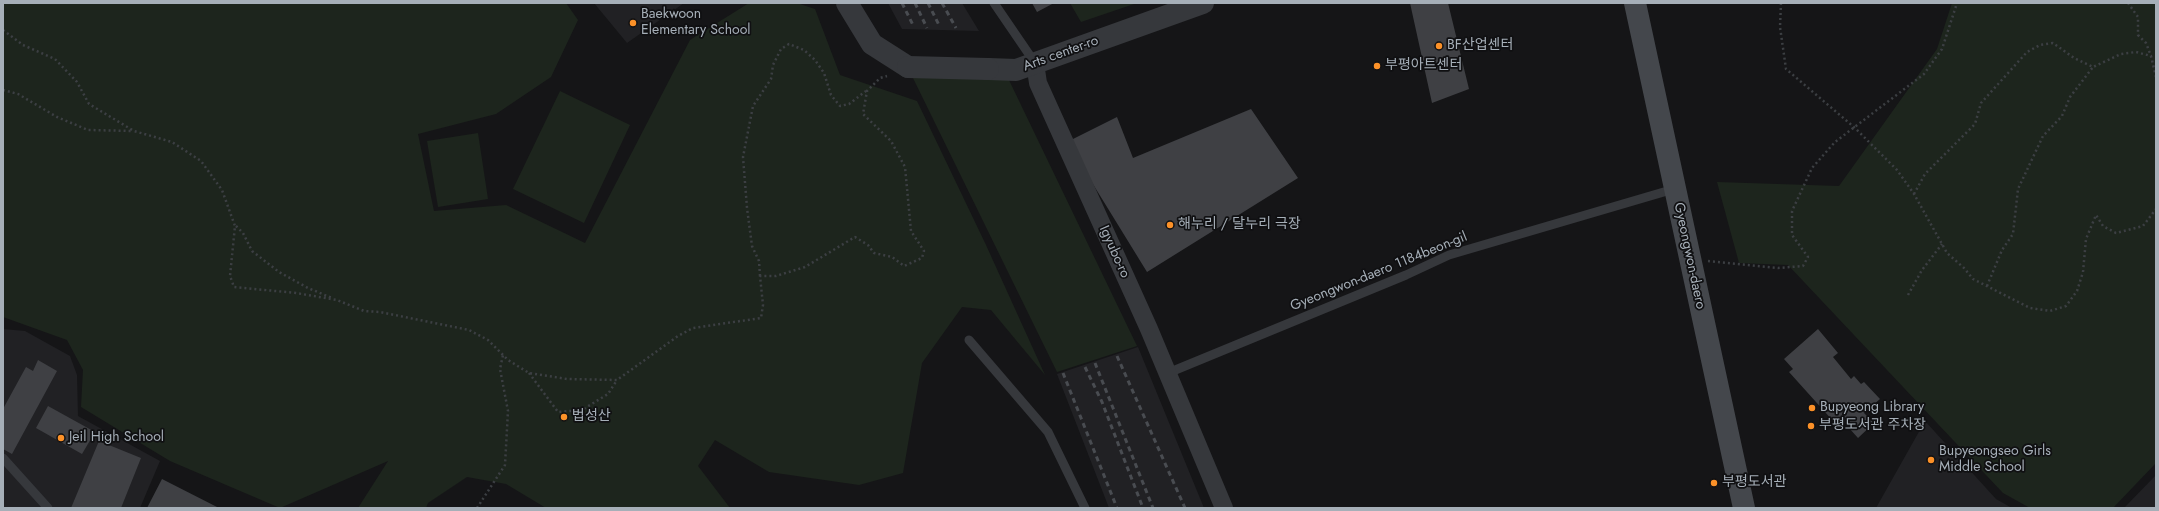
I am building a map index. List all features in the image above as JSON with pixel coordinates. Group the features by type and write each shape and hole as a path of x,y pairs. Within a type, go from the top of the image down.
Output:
{"main road":[{"name":"Gyeongwon-daero","path":"1635,3 1689,259 1744,508"}],"street":[{"path":"848,3 872,44 900,71"},
{"name":"Arts center-ro","path":"900,71 988,69 1016,70 1202,3"},
{"name":"Igyubo-ro","path":"1035,63 1038,83 1168,373 1224,508"}],"lane":[{"name":"Igyubo-ro","path":"994,3 1035,63"},
{"name":"Gyeongwon-daero 1184beon-gil","path":"1168,373 1449,256 1674,189"},
{"path":"968,340 1048,432 1085,508"},
{"path":"3,458 48,508"}],"path":[{"path":"1781,3 1780,27 1786,69 1855,128 1897,170 1914,194 1947,253 1964,268 1973,279 2030,308 2050,311 2066,306 2077,291 2083,272 2086,239 2096,215 2103,226 2116,233 2143,226 2156,209"},
{"path":"1689,259 1778,268 1803,266 1808,257 1792,234 1792,211 1812,168 1835,142 1924,74 1942,49 1957,3"},
{"path":"2128,3 2138,17 2138,35 2146,43 2156,77"},
{"path":"3,30 24,45 55,59 77,82 89,104 134,130 172,142 201,161 222,190 236,226 230,276 234,288 296,293 337,300"},
{"path":"1914,194 1925,174 1975,124 1981,102 2027,52 2040,45 2053,43 2074,58 2093,67"},
{"path":"236,226 243,232 252,251 279,272 308,288 364,311 380,312 468,330 488,340 503,355 529,373 558,412 582,410 608,394 617,380 678,336 693,328 761,318 763,305 759,261 752,246 747,208 744,157 753,106 771,79 773,65 781,49 789,44 804,50 815,60 824,73 831,95 840,106 849,104 860,94 867,91 880,78 900,71"},
{"path":"1987,286 2002,250 2012,234 2018,189 2043,136 2062,116 2070,97 2093,67 2121,54 2136,52 2151,56"},
{"path":"3,90 18,94 58,117 88,130 134,130"},
{"path":"760,276 776,276 805,267 855,237 868,245 874,253 892,256 904,266 922,258 924,251 911,230 905,167 891,141 863,114 867,91"},
{"path":"1908,295 1922,270 1942,244"},
{"path":"477,508 505,465 508,411 500,369 503,355"},
{"path":"529,373 567,379 617,380"}],"shaded area":[{"path":"3,3 566,3 578,20 551,77 496,114 418,134 434,211 506,205 585,243 690,40 749,3 797,3 815,9 840,75 917,101 986,245 1045,375 991,310 962,307 922,363 903,473 859,485 769,472 715,440 698,466 730,508 546,508 506,484 467,477 428,503 426,508 358,508 388,461 280,508 170,461 81,407 83,370 67,340 3,317"},
{"name":"Baekwoon Elementary School","path":"594,3 684,3 627,43"},
{"path":"888,3 962,3 979,31 902,29"},
{"path":"1070,3 1137,3 1081,22"},
{"path":"1952,3 2156,3 2156,463 2113,508 2030,508 2003,493 1788,265 1739,263 1717,182 1839,186 1937,49"},
{"path":"912,76 1008,78 1137,346 1057,372"},
{"path":"560,91 630,125 584,223 513,189"},
{"path":"478,133 488,199 438,207 427,141"},
{"name":"Jeil High School","path":"3,329 25,331 70,356 77,375 78,416 160,461 140,508 3,508"},
{"path":"1138,347 1204,508 1109,508 1057,374"},
{"name":"Bupyeongseo Girls Middle School","path":"1925,421 1996,499 2012,508 1876,508"},
{"path":"2156,475 2156,508 2124,508"}],"building":[{"path":"1032,3 1054,3 1037,12"},
{"name":"BF산업센터","path":"1410,3 1448,3 1469,89 1432,103"},
{"name":"해누리 / 달누리 극장","path":"1251,109 1298,178 1147,272 1067,142 1117,117 1133,158"},
{"path":"1818,329 1838,353 1833,357 1851,379 1854,376 1861,384 1864,382 1880,399 1864,413 1874,423 1858,438 1840,418 1834,422 1789,372 1793,369 1784,359"},
{"path":"38,360 57,371 12,454 3,449 3,409 26,367 33,371"},
{"path":"48,406 95,432 82,454 36,428"},
{"path":"99,441 141,458 121,508 71,508"},
{"path":"162,479 219,508 147,508"}],"railway":[{"path":"902,3 914,27"},
{"path":"915,3 927,28"},
{"path":"928,3 940,27"},
{"path":"942,3 956,28"},
{"path":"1117,356 1185,508"},
{"path":"1095,363 1153,508"},
{"path":"1085,367 1102,402 1143,508"},
{"path":"1063,373 1117,508"}],"place":[{"name":"Baekwoon Elementary School","path":"633,23"},
{"name":"BF산업센터","path":"1439,46"},
{"name":"부평아트센터","path":"1377,66"},
{"name":"해누리 / 달누리 극장","path":"1170,225"},
{"name":"Bupyeong Library","path":"1812,408"},
{"name":"법성산","path":"564,417"},
{"name":"부평도서관 주차장","path":"1811,426"},
{"name":"Jeil High School","path":"61,438"},
{"name":"Bupyeongseo Girls Middle School","path":"1931,460"},
{"name":"부평도서관","path":"1714,483"}]}
